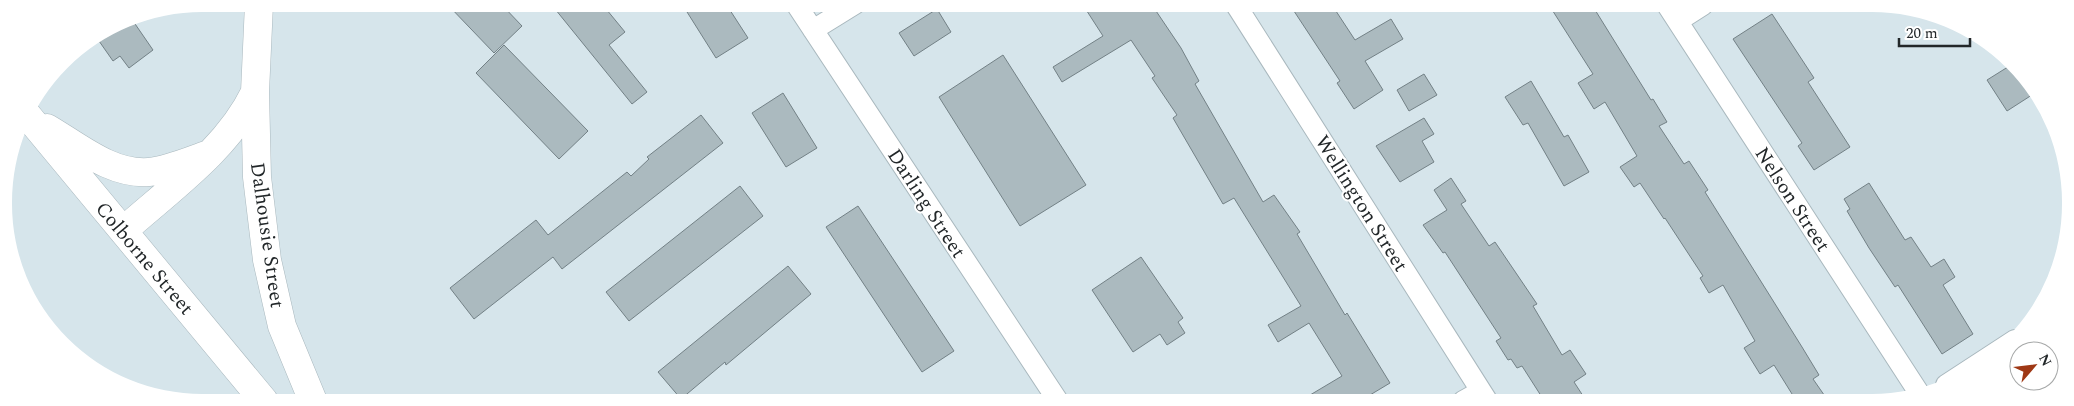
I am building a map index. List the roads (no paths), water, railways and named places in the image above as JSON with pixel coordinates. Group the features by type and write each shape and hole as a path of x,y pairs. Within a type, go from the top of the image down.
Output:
{"main road":[{"name":"Dalhousie Street","path":"259,12 255,92 257,177 267,260 282,326 310,394"},
{"name":"Dalhousie Street","path":"124,231 209,154 237,123 255,92"},
{"path":"32,118 103,163 126,170 148,172 179,165 209,154"},
{"name":"Colborne Street","path":"31,120 258,394"}],"street":[{"name":"Darling Street","path":"801,12 1053,394"},
{"path":"813,30 841,12"},
{"name":"Wellington Street","path":"1240,12 1483,394"},
{"name":"Nelson Street","path":"1672,13 1915,388"}]}
